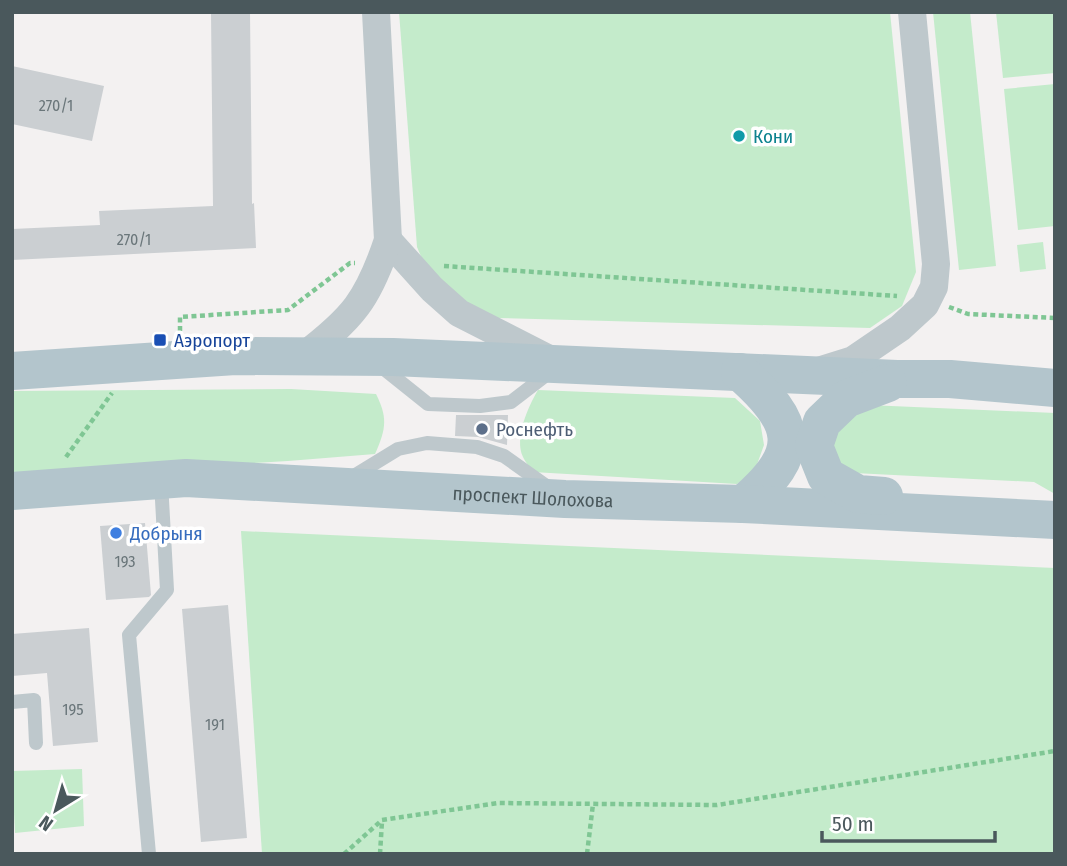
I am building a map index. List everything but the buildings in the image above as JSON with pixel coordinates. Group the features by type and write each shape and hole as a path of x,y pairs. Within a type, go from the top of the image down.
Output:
{"main road":[{"path":"12,371 235,356 369,357 950,379 1055,388"},
{"path":"740,372 765,395 780,416 787,441 781,463 767,484 743,504"},
{"path":"897,379 846,399 822,422 814,446 827,476 858,494 937,501 961,515"},
{"name":"проспект Шолохова","path":"28,490 186,478 565,499 743,504 1055,520"}],"street":[{"path":"303,356 348,319 362,301 384,252 376,12"},
{"path":"804,375 853,360 900,328 925,305 934,287 936,264 912,12"},
{"path":"384,252 410,265 459,313 559,364"}],"lane":[{"path":"149,854 128,635 167,590 161,480"},
{"path":"12,702 34,700 36,743"}],"path":[{"path":"180,317 288,310 350,263 384,252"},
{"path":"410,265 928,299 968,314 1055,318"},
{"path":"28,490 134,363"},
{"path":"344,854 382,820 498,803 717,806 1055,751"},
{"path":"587,854 593,804"},
{"path":"380,854 382,820"}],"green space":[{"path":"399,12 890,12 916,272 902,306 870,328 496,318 458,305 426,268 417,247"},
{"path":"933,12 970,12 996,266 959,270"},
{"path":"996,12 1055,12 1055,73 1003,78"},
{"path":"1055,84 1055,226 1018,230 1004,89"},
{"path":"1043,242 1046,269 1020,272 1017,245"},
{"path":"291,389 376,394 384,424 375,454 12,478 12,391"},
{"path":"538,390 735,398 760,421 764,445 755,470 737,484 533,472 523,457 520,441 526,414"},
{"path":"868,405 1055,413 1055,494 1034,482 854,473 838,467 830,452 833,434"},
{"path":"241,531 1055,568 1055,854 262,854"},
{"path":"82,769 84,826 15,833 12,771"}],"place":[{"name":"Кони","path":"739,136"},
{"name":"Аэропорт","path":"160,340"},
{"name":"Роснефть","path":"482,429"},
{"name":"Добрыня","path":"116,533"}]}
